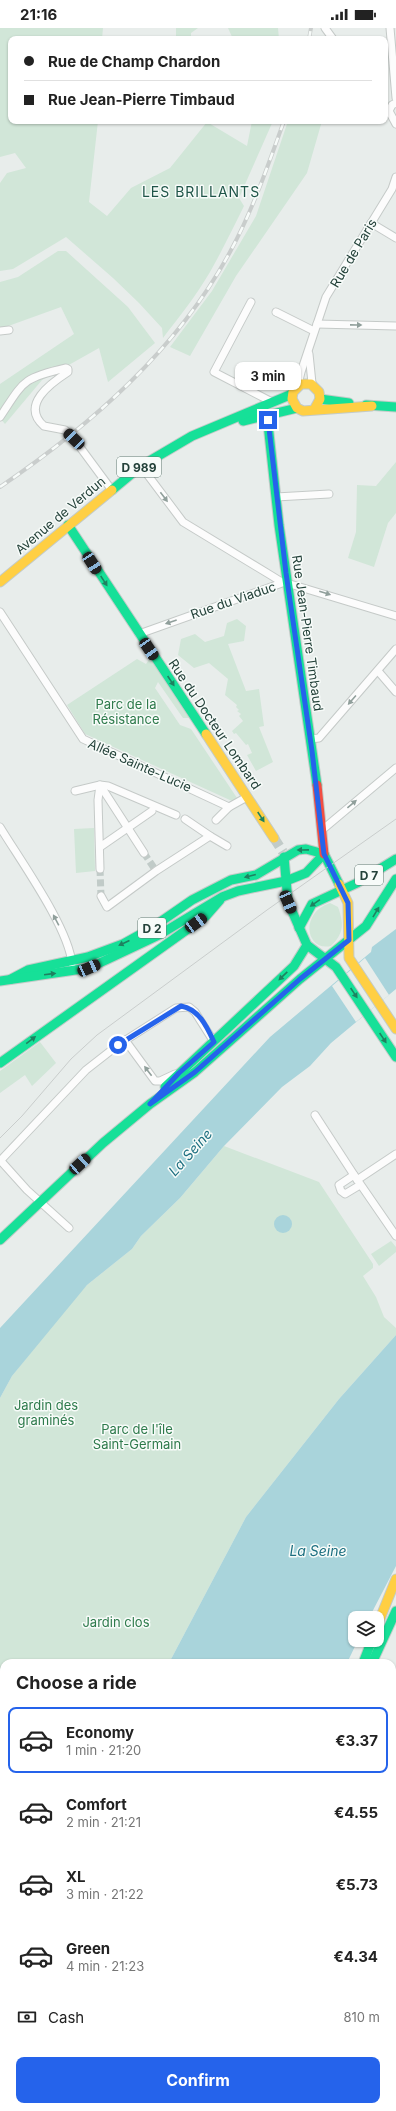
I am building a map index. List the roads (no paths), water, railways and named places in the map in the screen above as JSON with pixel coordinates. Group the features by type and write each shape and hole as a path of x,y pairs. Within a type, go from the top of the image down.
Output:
{"main road":[{"path":"314,410 320,399 317,389 312,384 298,385 292,394 294,404 297,408 303,411 372,406"},
{"name":"Avenue de Verdun","path":"0,582 111,489 141,466 192,436 292,394"},
{"path":"320,399 372,406 396,407"},
{"name":"Avenue de Verdun","path":"221,425 297,408"},
{"name":"Rue Jean-Pierre Timbaud","path":"267,415 276,497 311,739 324,854"},
{"name":"Rue du Docteur Lombard","path":"68,525 274,838"},
{"path":"396,1029 349,958 349,908 342,890 324,854 306,849 284,855 288,902 307,945 336,967 396,1057"},
{"path":"286,881 306,873 324,854"},
{"name":"D 2","path":"12,979 28,970 88,957 123,944 150,929 192,900 231,880 256,875 284,855"},
{"name":"D 7","path":"342,890 396,859"},
{"path":"150,1104 195,1072 370,922 396,879"},
{"name":"D 2","path":"0,981 89,968 159,935 222,897 238,891 286,881"},
{"path":"299,928 305,914 312,904 342,890"},
{"path":"0,1064 206,916 222,897"},
{"path":"0,1240 40,1201 150,1104 179,1073 294,966 307,945"},
{"path":"382,1611 396,1579"},
{"path":"386,1601 396,1592"},
{"path":"372,1659 396,1611"},
{"path":"387,1629 396,1621"},
{"path":"370,1659 371,1647"}],"street":[{"path":"390,28 396,98"},
{"path":"388,111 395,121"},
{"name":"Rue de Paris","path":"298,385 326,297 392,189 396,177"},
{"path":"371,222 396,238"},
{"path":"250,302 214,372 272,402"},
{"path":"276,312 314,331"},
{"path":"317,324 396,326"},
{"path":"0,332 9,330"},
{"name":"Rue de Paris","path":"309,351 312,384"},
{"path":"0,417 12,397 24,382 40,374 66,368 68,369 68,372 45,388 36,406 37,418 44,426 65,430 74,439 111,489"},
{"path":"141,466 183,522 280,581 288,582"},
{"path":"276,497 329,494"},
{"name":"Rue du Viaduc","path":"139,634 288,582 396,616"},
{"name":"Allée Sainte-Lucie","path":"0,612 83,739 229,807"},
{"path":"311,739 319,738 396,649"},
{"path":"378,671 396,692"},
{"path":"322,830 396,768"},
{"path":"100,785 144,854"},
{"path":"100,785 98,800 100,869"},
{"path":"75,791 100,785 108,786 176,815"},
{"path":"216,820 229,807 247,797"},
{"path":"147,803 152,811"},
{"path":"100,847 152,811 163,809"},
{"path":"185,820 227,846"},
{"path":"0,827 58,922 71,954 72,970"},
{"path":"101,896 107,907 210,836"},
{"path":"69,1228 27,1190 1,1161 72,1082 125,1040 181,1006 189,1007 196,1012 214,1042"},
{"path":"125,1040 155,1081 160,1081 179,1073"},
{"path":"315,1116 396,1236"},
{"path":"357,1180 396,1154"}],"water":[{"name":"La Seine","path":"396,929 396,989 331,1043 310,1066 282,1087 224,1146 180,1198 141,1236 132,1249 87,1285 12,1376 0,1398 0,1328 270,1037 371,952 372,947"},
{"path":"283,1215 289,1218 292,1224 289,1230 283,1233 277,1230 274,1224 277,1218"},
{"name":"La Seine","path":"396,1335 396,1566 373,1611 348,1611 348,1647 355,1647 349,1659 171,1659 246,1517 339,1399"}],"tunnel":[{"path":"274,838 283,852"},
{"path":"144,853 156,871"},
{"path":"100,869 101,896"}],"tram line":[{"path":"0,1138 22,1116 71,1059 97,1035 267,910 396,819"}],"railway":[{"path":"310,36 311,28"},
{"path":"0,487 67,438 99,411 158,353 184,321 209,288 230,252 260,187 283,124"}],"district":[{"name":"LES BRILLANTS","path":"201,191"}],"park label":[{"name":"Parc de la Résistance","path":"126,712"},
{"name":"Jardin des graminés","path":"46,1412"},
{"name":"Parc de l'île Saint-Germain","path":"137,1436"},
{"name":"Jardin clos","path":"116,1622"}]}
